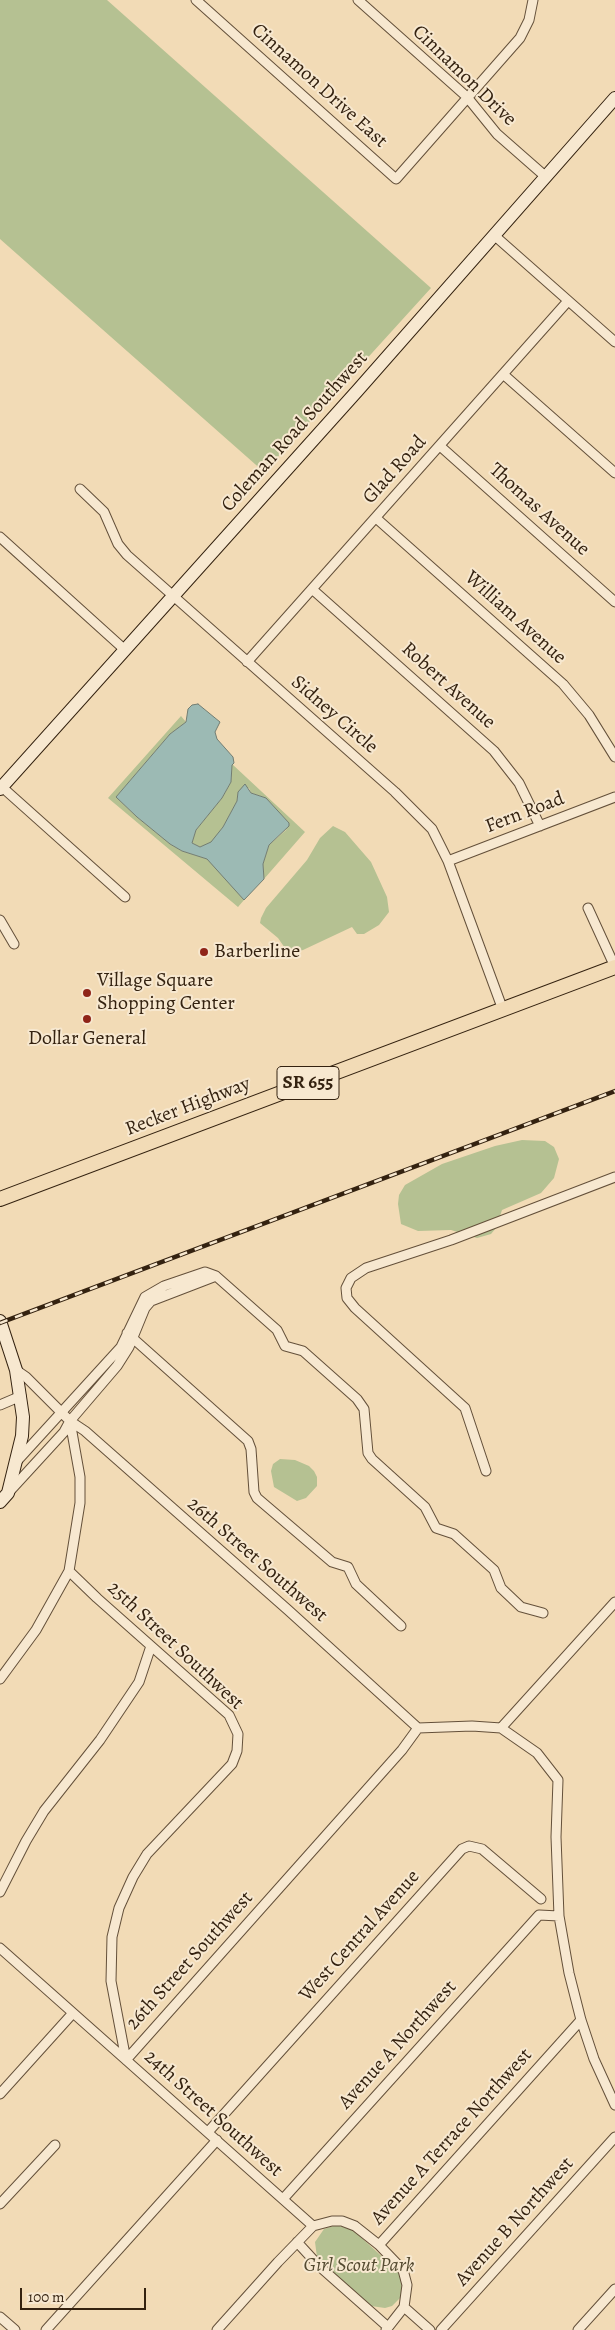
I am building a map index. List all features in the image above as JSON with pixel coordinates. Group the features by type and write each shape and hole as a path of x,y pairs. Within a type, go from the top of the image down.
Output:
{"main road":[{"name":"Recker Highway","path":"0,1199 615,967"}],"street":[{"name":"Cinnamon Drive East","path":"196,0 396,179 467,97"},
{"name":"Cinnamon Drive","path":"358,0 467,97 498,134 546,177"},
{"path":"467,97 520,38 529,20 532,0"},
{"name":"Coleman Road Southwest","path":"1,788 495,236 615,98"},
{"path":"495,236 615,342"},
{"name":"Glad Road","path":"247,662 568,301"},
{"path":"503,374 615,473"},
{"name":"Thomas Avenue","path":"440,446 615,602"},
{"name":"Sidney Circle","path":"80,489 104,512 122,551 424,819 437,834 503,1010"},
{"name":"William Avenue","path":"376,518 563,684 589,715 615,757"},
{"path":"0,537 125,650"},
{"name":"Robert Avenue","path":"312,589 494,751 519,782 540,826"},
{"path":"1,788 125,897"},
{"name":"Fern Road","path":"448,861 615,797"},
{"path":"588,908 615,967"},
{"path":"0,920 14,944"},
{"path":"486,1471 465,1408 355,1308 347,1298 346,1288 350,1278 366,1268 451,1240 615,1177"},
{"path":"4,1497 64,1432 70,1421 116,1366 130,1335 151,1301 216,1276 278,1330 285,1346 303,1351 362,1404 368,1454 376,1464 425,1507 436,1528 454,1534 494,1570 501,1588 521,1608 543,1613"},
{"path":"0,1321 16,1370 21,1396 22,1436 4,1497"},
{"path":"0,1479 62,1413 130,1335"},
{"path":"130,1335 248,1441 251,1449 253,1485 257,1498 332,1562 348,1567 356,1584 401,1626"},
{"name":"26th Street Southwest","path":"16,1370 26,1377 70,1421 86,1432 281,1604 418,1728 402,1750 126,2060"},
{"path":"0,1405 21,1396"},
{"path":"0,1679 36,1630 69,1571 80,1503 80,1477 70,1421"},
{"name":"25th Street Southwest","path":"69,1571 229,1716 238,1734 236,1756 224,1774 160,1839 140,1865 127,1888 119,1908 111,1952 111,1981 118,2027"},
{"path":"501,1728 615,1602"},
{"path":"0,1892 40,1818 100,1740 139,1682 151,1646"},
{"path":"418,1728 472,1726 501,1728 537,1753 558,1780 558,1916 581,2020 594,2059 615,2105"},
{"name":"West Central Avenue","path":"208,2132 462,1849 469,1846 482,1849 541,1899"},
{"path":"557,1894 547,1895 541,1899 540,1915 558,1916"},
{"name":"Avenue A Northwest","path":"283,2199 540,1915"},
{"name":"24th Street Southwest","path":"0,1948 313,2226"},
{"path":"0,2094 73,2013"},
{"name":"Avenue A Terrace Northwest","path":"404,2307 407,2293 406,2276 400,2265 379,2245 581,2020"},
{"path":"118,2027 126,2060"},
{"path":"101,2038 109,2036 118,2027"},
{"name":"Avenue B Northwest","path":"441,2330 615,2137"},
{"path":"46,2330 216,2140"},
{"path":"0,2204 55,2145"},
{"path":"217,2330 296,2242 313,2226 325,2221 349,2223 379,2245"},
{"path":"296,2242 319,2266 387,2328 404,2307 430,2330"},
{"path":"578,2330 615,2289"},
{"path":"0,2317 15,2330"}],"green space":[{"path":"0,0 107,0 431,288 264,472 0,239"},
{"path":"181,716 186,722 170,734 116,797 170,844 182,851 207,859 213,864 244,900 238,907 108,798"},
{"path":"232,764 305,832 264,879 263,864 269,845 286,830 289,823 266,798 251,793 249,788 238,792 237,801 223,827 211,843 200,847 192,843 196,830 222,798 231,782"},
{"path":"333,826 345,832 371,862 387,897 389,912 379,925 364,934 357,934 352,927 303,950 287,951 278,938 260,923 261,918 266,908 307,860 320,838"},
{"path":"522,1140 545,1141 554,1147 559,1159 554,1178 541,1193 502,1210 496,1228 491,1234 477,1238 451,1230 418,1231 401,1224 398,1204 399,1195 405,1185 442,1164 495,1146"},
{"path":"280,1459 295,1460 309,1466 314,1471 317,1477 317,1486 306,1498 297,1501 274,1487 271,1471 273,1464"},
{"name":"Girl Scout Park","path":"336,2225 353,2230 400,2273 404,2284 402,2296 392,2306 385,2308 371,2306 321,2263 317,2257 315,2242 324,2229"}],"water":[{"path":"198,704 220,722 215,732 217,739 233,757 234,763 232,765 231,782 222,798 196,830 192,843 200,847 211,842 223,827 237,801 238,792 245,784 251,793 266,798 289,823 289,826 269,845 263,864 264,879 244,900 207,859 182,851 170,844 116,797 170,734 186,722 188,709 192,705"}],"railway":[{"path":"0,1323 615,1091"}],"place":[{"name":"Barberline","path":"204,952"},
{"name":"Village Square Shopping Center","path":"87,993"},
{"name":"Dollar General","path":"87,1019"}]}
